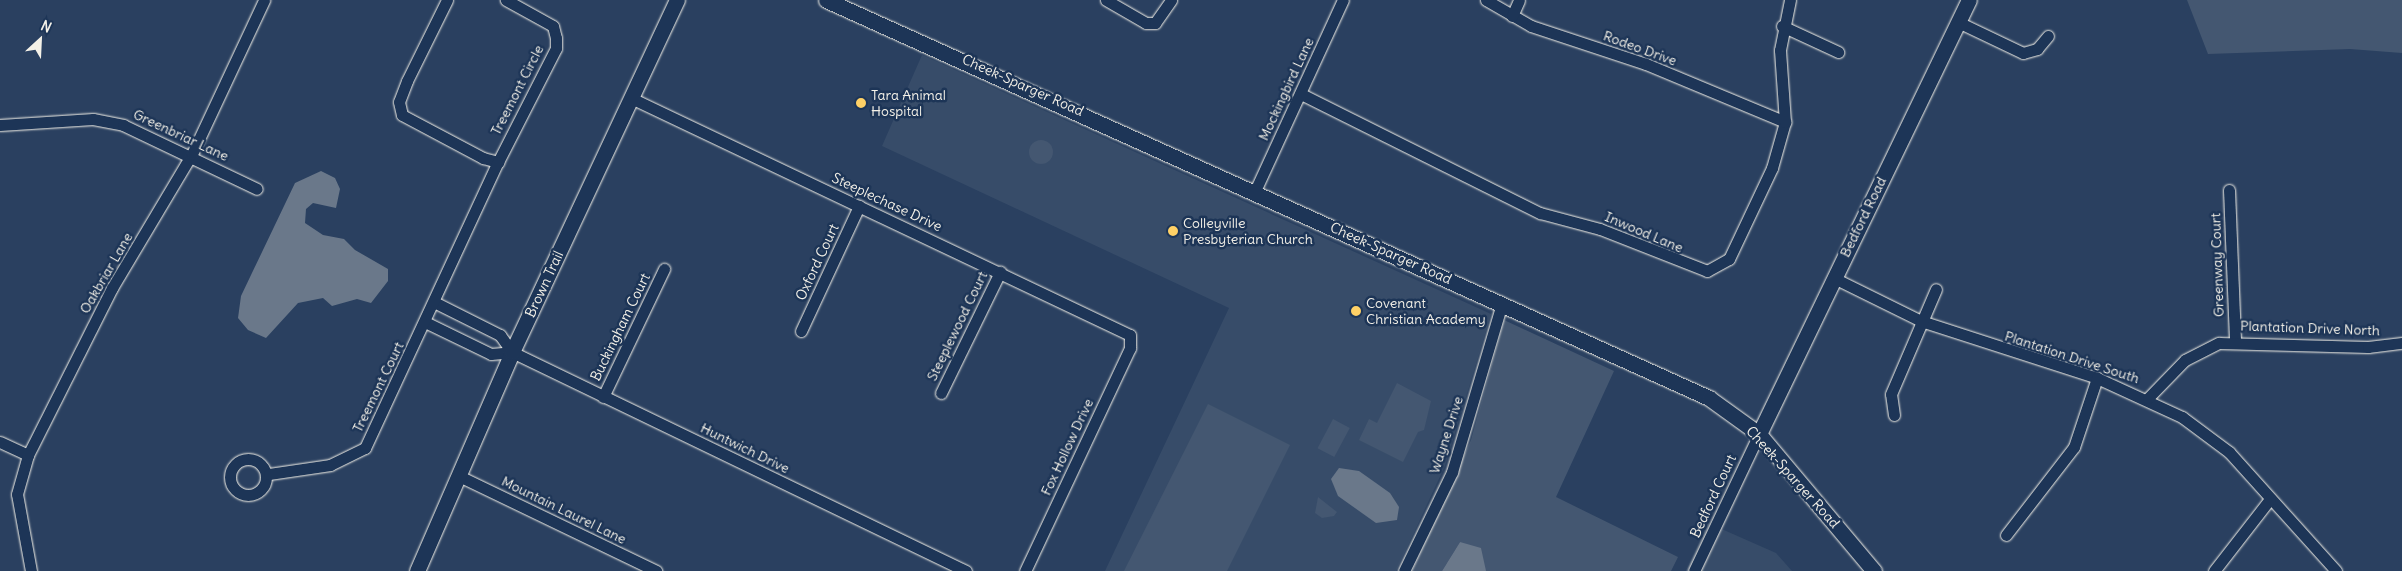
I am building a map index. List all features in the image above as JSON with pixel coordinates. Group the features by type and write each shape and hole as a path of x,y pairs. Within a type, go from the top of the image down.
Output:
{"main road":[{"name":"Brown Trail","path":"417,571 512,352 677,0"},
{"name":"Cheek-Sparger Road","path":"826,0 1678,382 1759,434 1874,571"},
{"name":"Bedford Road","path":"1759,434 1969,0"}],"street":[{"name":"Oakbriar Lane","path":"31,571 17,494 28,455 112,288 192,154 264,0"},
{"path":"447,0 407,81 399,102 402,115 482,158 498,162"},
{"name":"Treemont Circle","path":"434,302 498,162 556,48 556,38 549,22 506,0"},
{"path":"1106,0 1125,14 1155,23 1171,0"},
{"name":"Mockingbird Lane","path":"1255,191 1343,0"},
{"name":"Rodeo Drive","path":"1486,0 1512,16 1646,64 1785,122"},
{"path":"1512,16 1519,0"},
{"name":"Inwood Lane","path":"1300,94 1540,213 1600,228 1707,271 1729,260 1772,168 1785,122 1782,26 1790,0"},
{"path":"1958,22 2023,52 2037,49 2048,36"},
{"path":"1782,26 1838,52"},
{"name":"Steeplechase Drive","path":"631,98 1130,335"},
{"name":"Greenbriar Lane","path":"0,125 93,119 142,131 192,154 257,189"},
{"name":"Greenway Court","path":"2229,190 2236,340"},
{"name":"Oxford Court","path":"801,331 860,206"},
{"name":"Buckingham Court","path":"603,397 664,269"},
{"name":"Steeplewood Court","path":"941,393 1000,272"},
{"name":"Plantation Drive South","path":"1834,278 1921,321 2097,378 2148,398 2229,452 2336,571"},
{"path":"1894,415 1891,394 1936,289"},
{"path":"434,302 500,336 512,352"},
{"name":"Treemont Court","path":"269,474 330,464 365,448 434,302"},
{"name":"Wayne Drive","path":"1404,571 1455,462 1502,303"},
{"path":"425,322 491,354 512,352"},
{"name":"Fox Hollow Drive","path":"1025,571 1130,348 1130,335"},
{"name":"Plantation Drive North","path":"2148,398 2185,360 2236,340 2368,347 2402,343"},
{"name":"Huntwich Drive","path":"512,352 966,571"},
{"path":"2006,535 2074,447 2097,378"},
{"name":"Bedford Court","path":"1694,571 1759,434"},
{"path":"0,442 28,455"},
{"name":"Mountain Laurel Lane","path":"459,476 656,571"},
{"path":"2214,571 2270,499"}],"shaded area":[{"path":"2187,0 2402,0 2402,53 2350,49 2208,54"},
{"name":"Covenant Christian Academy","path":"922,55 1491,314 1445,466 1396,571 1105,571 1229,308 882,146"},
{"path":"1041,140 1050,143 1053,152 1050,161 1041,164 1032,161 1029,152 1032,143"},
{"path":"321,171 335,178 340,189 336,208 313,203 306,209 305,223 323,235 344,239 355,250 388,269 388,281 371,303 357,299 332,306 323,298 298,303 266,338 248,330 238,318 241,296 295,183"},
{"path":"1504,320 1614,371 1556,497 1678,557 1671,571 1486,571 1460,542 1442,571 1412,571 1471,440"},
{"path":"1397,383 1431,401 1424,430 1418,432 1403,462 1359,440 1369,419 1377,423"},
{"path":"1208,404 1290,445 1227,571 1124,571"},
{"path":"1333,419 1350,428 1334,457 1318,448"},
{"path":"1339,468 1359,471 1390,493 1399,507 1397,520 1376,523 1338,496 1331,479"},
{"path":"1318,497 1337,512 1334,516 1322,518 1315,513"},
{"path":"1708,523 1776,553 1792,571 1686,571"},
{"path":"1460,542 1481,548 1486,571 1442,571"}],"place":[{"name":"Tara Animal Hospital","path":"861,103"},
{"name":"Colleyville Presbyterian Church","path":"1173,231"},
{"name":"Covenant Christian Academy","path":"1356,311"}]}
